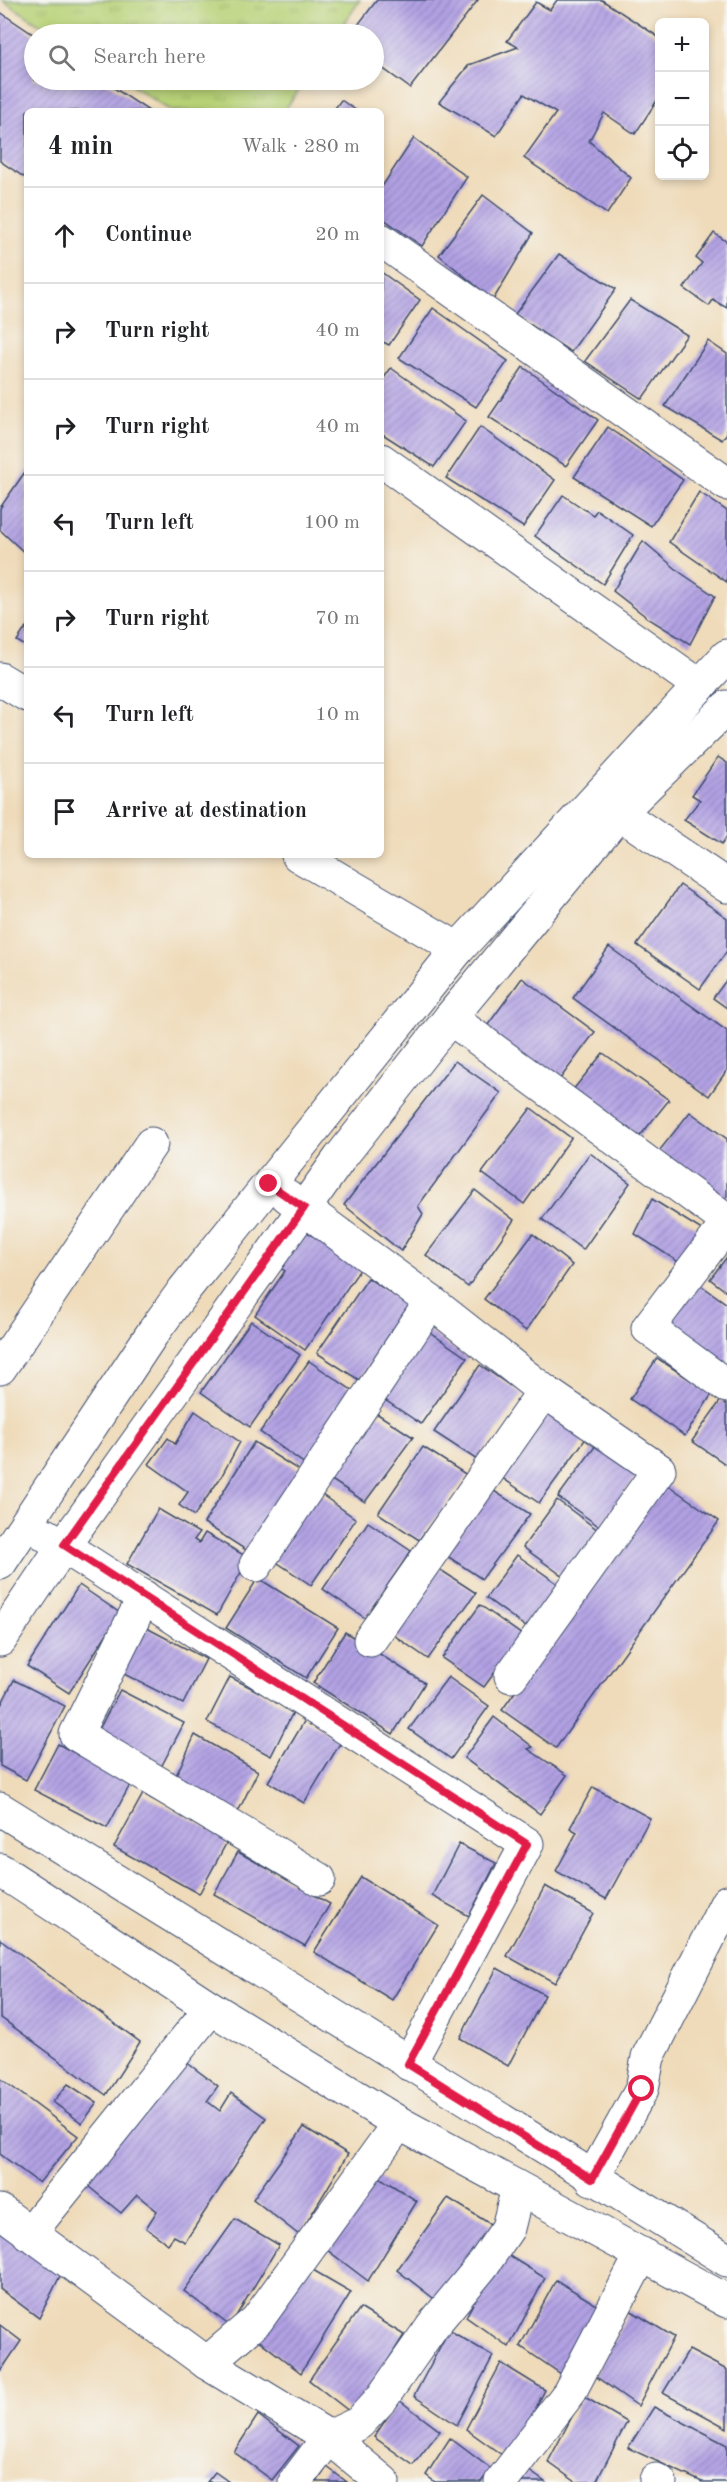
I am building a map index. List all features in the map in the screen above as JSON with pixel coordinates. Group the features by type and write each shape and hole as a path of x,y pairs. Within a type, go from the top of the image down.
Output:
{"street":[{"path":"384,242 727,484"},
{"path":"384,462 700,686"},
{"path":"0,1563 152,1334 269,1184 458,949 727,656"},
{"path":"0,679 24,693"},
{"path":"2,1633 304,1208 450,1018 619,813 727,707"},
{"path":"619,813 727,886"},
{"path":"303,858 458,949"},
{"path":"450,1018 727,1222 648,1328 727,1386"},
{"path":"0,1368 151,1144"},
{"path":"269,1184 430,1302 544,1391 658,1470 511,1676"},
{"path":"256,1565 430,1302"},
{"path":"370,1640 544,1391"},
{"path":"27,1523 527,1844 408,2064"},
{"path":"144,1597 76,1734 319,1879"},
{"path":"0,1809 592,2179 727,2260"},
{"path":"0,1870 211,2008 399,2123 727,2301"},
{"path":"592,2179 642,2089 648,2057 727,1902"},
{"path":"29,2234 211,2008"},
{"path":"207,2363 257,2320 399,2123"},
{"path":"295,2482 330,2437 359,2423 382,2398 433,2325 482,2266 508,2228 518,2188"},
{"path":"0,2211 207,2363 330,2437 383,2482"},
{"path":"501,2482 568,2393 642,2254"}],"green space":[{"path":"2,0 360,0 344,24 39,24"},
{"path":"138,90 299,90 286,108 166,108"}],"building":[{"path":"377,0 478,0 410,88 384,69 384,24 359,24"},
{"path":"557,0 602,0 655,35 655,104 635,134 604,113 589,141 631,178 607,214 524,158 556,113 524,94 496,136 439,102 469,65 518,47 507,41 536,2 550,10"},
{"path":"0,12 24,28 24,90 117,90 144,108 24,108 24,177 0,161"},
{"path":"341,100 353,108 335,108"},
{"path":"414,138 467,177 422,246 384,219 384,183"},
{"path":"483,195 533,233 493,300 439,255"},
{"path":"714,233 727,242 727,308 713,300 709,306 684,288 702,263 696,258"},
{"path":"559,254 616,289 571,352 515,314"},
{"path":"384,274 420,300 389,345 384,342"},
{"path":"630,300 687,335 642,399 585,361"},
{"path":"433,308 508,361 476,407 399,358"},
{"path":"708,341 727,354 727,433 722,440 665,406"},
{"path":"523,367 598,420 566,466 489,417"},
{"path":"391,368 466,421 434,467 384,435 384,378"},
{"path":"480,427 555,480 523,527 446,478"},
{"path":"608,427 683,480 651,526 574,477"},
{"path":"24,473 24,552 0,530 0,508"},
{"path":"699,492 727,511 727,582 669,542"},
{"path":"563,495 593,515 597,510 633,535 603,584 535,536"},
{"path":"643,541 681,573 715,596 690,644 649,619 613,591"},
{"path":"24,630 24,645 17,641"},
{"path":"718,757 727,763 727,836 722,844 684,820 700,800 692,795"},
{"path":"680,885 727,918 727,951 700,989 637,945"},
{"path":"609,947 727,1031 727,1070 709,1096 573,998"},
{"path":"522,978 595,1032 554,1087 482,1033"},
{"path":"727,979 727,1008 713,998"},
{"path":"603,1053 669,1100 636,1141 572,1091"},
{"path":"455,1061 501,1093 418,1206 423,1214 401,1251 344,1205"},
{"path":"531,1108 571,1138 524,1204 482,1173"},
{"path":"690,1112 727,1139 727,1196 723,1201 659,1151"},
{"path":"590,1153 630,1183 583,1250 542,1219"},
{"path":"475,1190 514,1220 468,1287 426,1255"},
{"path":"652,1199 705,1232 683,1265 635,1234"},
{"path":"304,1230 361,1268 305,1350 255,1315 285,1271 279,1267"},
{"path":"533,1234 572,1265 526,1331 484,1299"},
{"path":"727,1257 727,1292 710,1279"},
{"path":"368,1278 409,1305 359,1380 317,1353"},
{"path":"695,1281 727,1304 727,1368 665,1323"},
{"path":"251,1321 300,1355 250,1427 201,1392"},
{"path":"425,1329 467,1358 421,1424 379,1396"},
{"path":"657,1358 712,1394 685,1436 630,1399"},
{"path":"309,1361 359,1395 309,1467 260,1432"},
{"path":"480,1365 522,1394 477,1460 434,1432"},
{"path":"721,1400 727,1405 727,1465 692,1441"},
{"path":"370,1409 413,1437 365,1502 324,1475"},
{"path":"544,1409 587,1437 539,1503 498,1475"},
{"path":"195,1411 240,1442 221,1477 194,1516 179,1505 188,1492 149,1464 168,1438 175,1444"},
{"path":"254,1442 300,1471 249,1552 204,1523"},
{"path":"596,1445 638,1474 600,1527 558,1497"},
{"path":"423,1447 467,1475 419,1540 378,1513"},
{"path":"665,1483 719,1521 556,1748 502,1710"},
{"path":"486,1486 530,1514 482,1579 441,1552"},
{"path":"315,1490 356,1519 311,1585 269,1557"},
{"path":"557,1500 598,1530 564,1577 523,1547"},
{"path":"158,1509 199,1533 194,1540 199,1543 205,1533 249,1558 217,1615 127,1564"},
{"path":"368,1522 411,1551 365,1618 323,1589"},
{"path":"517,1555 558,1584 526,1627 486,1598"},
{"path":"433,1565 476,1593 428,1659 388,1631"},
{"path":"258,1578 338,1628 306,1678 226,1628"},
{"path":"79,1585 120,1613 69,1693 27,1666"},
{"path":"480,1605 522,1635 484,1687 442,1658"},
{"path":"143,1626 206,1659 183,1704 118,1671"},
{"path":"345,1632 425,1683 393,1734 313,1683"},
{"path":"230,1677 294,1710 271,1756 207,1722"},
{"path":"448,1677 489,1706 451,1759 409,1729"},
{"path":"14,1680 65,1706 26,1780 0,1766 0,1707"},
{"path":"120,1690 184,1723 160,1769 96,1735"},
{"path":"494,1717 533,1747 528,1749 567,1775 540,1814 464,1758"},
{"path":"305,1720 341,1742 304,1803 268,1782"},
{"path":"195,1735 258,1771 236,1816 173,1782"},
{"path":"58,1744 131,1783 107,1828 34,1790"},
{"path":"593,1787 650,1818 606,1899 556,1871 577,1832 570,1828"},
{"path":"143,1794 228,1840 199,1894 114,1847"},
{"path":"459,1844 496,1863 469,1916 432,1896"},
{"path":"238,1852 330,1904 305,1946 214,1894"},
{"path":"361,1877 438,1925 392,2000 314,1952"},
{"path":"545,1886 593,1913 555,1983 507,1956"},
{"path":"0,1939 140,2042 106,2095 0,2017"},
{"path":"497,1968 545,1995 508,2066 460,2038"},
{"path":"186,2062 218,2086 207,2101 220,2111 231,2093 266,2118 185,2242 174,2236 168,2244 146,2228 157,2211 137,2195 121,2213 83,2182"},
{"path":"0,2078 78,2136 39,2183 0,2154"},
{"path":"68,2084 97,2103 82,2123 53,2102"},
{"path":"304,2127 348,2154 299,2235 253,2199"},
{"path":"374,2174 417,2201 368,2281 322,2246"},
{"path":"448,2198 492,2225 442,2305 397,2270"},
{"path":"235,2219 279,2245 230,2326 184,2291"},
{"path":"0,2226 62,2272 39,2318 0,2289"},
{"path":"501,2251 545,2278 509,2347 466,2317"},
{"path":"306,2266 351,2292 301,2373 256,2338"},
{"path":"556,2280 600,2307 564,2376 520,2346"},
{"path":"360,2308 404,2335 354,2415 309,2380"},
{"path":"630,2310 674,2337 638,2406 595,2376"},
{"path":"0,2325 21,2341 0,2372"},
{"path":"449,2330 493,2356 457,2425 414,2396"},
{"path":"689,2350 727,2370 727,2428 663,2393"},
{"path":"501,2363 545,2390 509,2460 466,2429"},
{"path":"583,2396 627,2422 596,2482 576,2482 548,2462"},
{"path":"399,2400 440,2431 413,2465 374,2437"},
{"path":"654,2407 727,2445 727,2482 702,2482 628,2448"},
{"path":"258,2415 299,2446 272,2480 234,2452"},
{"path":"450,2438 491,2469 481,2482 435,2482 426,2475"},
{"path":"327,2467 347,2482 317,2482"},
{"path":"528,2470 545,2482 517,2482"},
{"path":"215,2472 229,2482 207,2482"}],"route":[{"path":"269,1184 304,1208 64,1545 527,1844 408,2064 592,2179 642,2089"}]}
